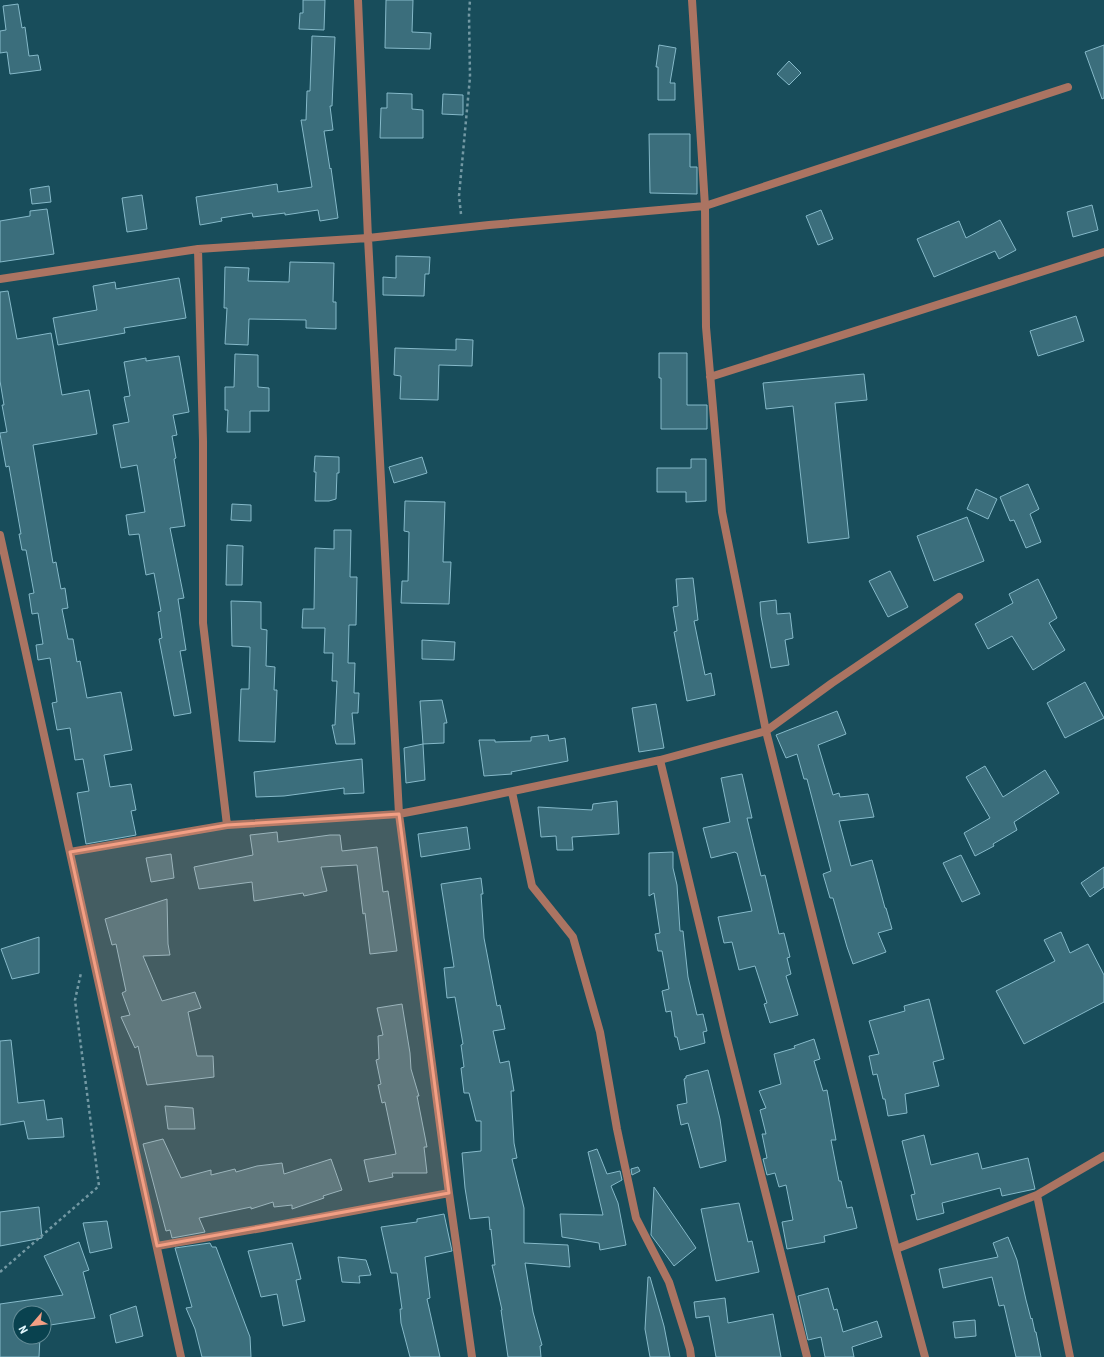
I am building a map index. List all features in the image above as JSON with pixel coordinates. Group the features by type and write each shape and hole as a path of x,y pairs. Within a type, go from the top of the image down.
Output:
{"street":[{"path":"358,0 368,238 399,814 472,1357"},
{"path":"692,0 705,206 706,327 722,512 766,731 896,1250 925,1357"},
{"path":"0,279 198,249 368,238 705,206 1068,87"},
{"path":"198,249 203,441 203,623 227,825"},
{"path":"710,377 1104,252"},
{"path":"0,536 181,1357"},
{"path":"70,852 227,825 399,814 512,792 660,760 766,731 832,683 959,597"},
{"path":"660,760 726,1036 807,1357"},
{"path":"512,792 532,886 573,937 600,1032 617,1129 636,1218 669,1282 690,1349 691,1357"},
{"path":"896,1250 1037,1195 1104,1156"},
{"path":"157,1246 270,1227 449,1193"},
{"path":"1037,1195 1070,1357"}],"path":[{"path":"463,228 459,196 470,77 468,14 470,0"},
{"path":"0,1272 99,1186 75,1000 82,970"}],"highlighted area":[{"path":"399,814 449,1193 157,1246 70,852 227,825"}],"building":[{"path":"303,0 325,0 324,30 299,29 300,13 303,13"},
{"path":"386,0 413,0 412,32 431,33 430,49 385,48"},
{"path":"18,4 22,28 25,27 29,56 38,55 41,70 10,74 7,52 0,53 0,31 6,30 3,6"},
{"path":"312,36 335,37 332,106 330,106 333,130 324,131 338,218 320,221 318,210 285,215 285,213 253,217 252,213 221,218 222,221 200,225 196,197 277,184 278,192 312,187 301,120 306,120 307,91 310,91"},
{"path":"659,45 676,48 670,83 675,83 675,100 658,100 658,67 656,67"},
{"path":"1104,45 1104,98 1102,99 1085,52"},
{"path":"789,61 801,73 789,85 777,74"},
{"path":"387,93 412,94 412,109 423,110 423,138 380,138 381,108 387,108"},
{"path":"443,94 463,95 463,115 442,114"},
{"path":"649,134 690,134 690,167 697,167 697,194 650,193"},
{"path":"49,186 51,202 32,204 30,189"},
{"path":"142,195 147,229 127,232 122,198"},
{"path":"1092,205 1098,230 1073,237 1067,212"},
{"path":"47,209 54,254 0,262 0,221 30,216 30,211"},
{"path":"821,210 833,239 818,245 806,216"},
{"path":"1000,220 1016,250 999,259 995,251 934,277 917,239 959,221 966,238"},
{"path":"396,256 430,257 429,274 425,274 424,296 383,295 383,277 396,278"},
{"path":"290,262 334,263 333,302 336,302 336,329 306,328 306,320 249,319 248,345 225,344 227,308 224,308 225,267 249,268 248,281 289,282"},
{"path":"179,278 186,318 124,328 125,333 58,345 53,318 97,310 93,286 115,282 116,289"},
{"path":"8,291 17,339 51,333 62,395 89,390 97,434 33,445 53,563 56,562 61,589 65,588 68,608 62,609 68,639 73,639 77,662 80,661 87,698 121,692 132,750 104,755 110,787 131,784 136,810 131,811 136,835 86,844 77,793 89,791 83,759 75,760 70,728 57,730 52,703 57,702 50,658 38,660 36,645 43,644 38,613 32,614 29,594 34,593 26,550 22,550 19,534 21,534 9,466 6,467 0,434 7,432 2,405 4,405 0,381 0,292"},
{"path":"1076,316 1084,341 1038,356 1030,331"},
{"path":"456,339 473,340 472,366 439,365 438,400 400,399 401,376 394,375 395,348 456,350"},
{"path":"659,353 687,353 687,405 707,405 707,429 661,429 661,378 659,378"},
{"path":"235,354 258,355 258,387 269,388 269,411 250,411 250,432 227,432 228,410 225,410 225,387 234,387"},
{"path":"179,356 189,412 173,415 177,435 172,436 176,458 174,459 185,526 170,528 184,598 178,599 186,650 180,651 191,713 174,716 159,639 162,638 158,612 161,611 154,573 146,575 139,534 129,535 126,515 145,512 137,465 121,468 113,425 129,422 124,397 130,396 124,362 146,358 146,361"},
{"path":"864,374 867,400 835,403 849,538 808,543 793,406 766,409 763,383"},
{"path":"315,456 339,457 336,499 329,501 315,501"},
{"path":"422,457 427,473 394,483 389,467"},
{"path":"691,459 706,459 706,501 686,502 686,492 657,492 657,468 691,468"},
{"path":"1028,484 1039,509 1030,514 1041,542 1026,548 1014,520 1010,521 1000,497"},
{"path":"976,489 997,499 988,519 967,509"},
{"path":"405,501 445,502 443,562 451,562 449,604 401,603 402,581 408,581 409,532 404,531"},
{"path":"232,504 251,505 251,521 231,520"},
{"path":"967,517 984,561 934,581 917,536"},
{"path":"334,530 351,530 350,577 357,577 356,625 349,625 348,663 355,663 354,693 359,693 358,713 352,713 355,744 336,744 332,725 335,725 337,681 332,681 333,653 324,653 325,628 302,628 303,609 314,609 315,548 334,549"},
{"path":"227,545 243,546 242,585 226,585"},
{"path":"890,571 908,607 888,617 869,581"},
{"path":"693,578 698,620 694,621 705,675 711,673 715,695 687,701 674,632 677,631 673,607 678,606 676,579"},
{"path":"1038,579 1057,618 1049,623 1065,650 1033,670 1012,636 988,649 975,624 1013,603 1009,594"},
{"path":"776,600 777,614 790,613 793,638 785,640 789,665 771,668 761,616 760,602"},
{"path":"231,601 261,602 261,629 267,630 266,666 275,667 274,690 277,690 275,742 239,741 241,689 249,689 250,647 232,646"},
{"path":"422,640 455,642 454,660 422,659"},
{"path":"1085,682 1104,718 1065,738 1047,703"},
{"path":"442,700 447,723 444,723 444,743 423,744 420,701"},
{"path":"656,704 664,748 639,752 632,708"},
{"path":"837,711 846,734 818,745 833,795 839,793 840,797 868,794 874,817 839,821 851,866 872,860 892,929 878,933 886,952 853,964 833,898 830,898 823,874 831,871 807,779 804,779 797,754 786,758 776,735"},
{"path":"548,735 549,741 565,738 568,761 511,772 512,774 484,776 479,740 495,740 495,742 531,741 531,737"},
{"path":"423,744 425,780 406,783 404,748"},
{"path":"362,759 364,793 344,794 344,788 284,796 256,797 254,772"},
{"path":"985,766 1003,797 1045,770 1059,793 1014,822 1017,830 993,844 994,846 975,856 964,833 990,818 966,777"},
{"path":"742,774 752,818 747,818 761,876 765,875 779,934 784,933 790,957 787,958 791,974 786,976 798,1015 770,1023 764,1004 767,1003 755,966 739,970 732,942 724,943 718,917 752,911 737,853 735,852 711,858 703,828 730,822 721,778"},
{"path":"617,801 619,834 572,837 573,850 557,850 556,836 541,837 538,807 592,810 593,804"},
{"path":"467,827 470,849 421,857 418,834"},
{"path":"277,832 278,842 340,835 342,851 377,847 383,892 388,891 397,951 370,954 357,865 321,867 327,891 304,896 303,893 254,901 252,882 199,889 194,867 253,855 250,835"},
{"path":"673,852 673,868 677,885 680,931 683,931 688,977 697,1015 703,1014 707,1031 703,1032 705,1043 680,1050 677,1037 675,1037 671,1011 666,1012 662,991 669,989 662,951 658,951 655,934 660,933 654,893 649,896 649,853"},
{"path":"171,854 174,878 151,882 146,858"},
{"path":"961,855 980,894 962,902 943,863"},
{"path":"1104,867 1104,887 1090,897 1081,883"},
{"path":"481,878 484,938 497,1006 500,1005 505,1029 493,1031 500,1063 509,1061 514,1091 511,1091 514,1143 517,1158 512,1159 524,1208 524,1243 568,1245 570,1267 525,1263 533,1312 542,1345 540,1346 541,1357 508,1357 502,1310 492,1265 495,1265 489,1217 470,1219 465,1188 462,1153 481,1151 481,1121 476,1121 469,1093 464,1093 461,1068 464,1067 461,1045 463,1044 455,997 447,998 444,968 454,967 441,884"},
{"path":"167,899 168,944 170,955 143,956 162,1001 195,992 201,1008 188,1012 197,1056 213,1056 214,1077 147,1085 138,1046 135,1048 121,1017 130,1015 122,993 126,991 116,944 112,945 105,919"},
{"path":"1061,932 1070,953 1088,944 1104,975 1104,1002 1024,1044 996,991 1055,961 1044,940"},
{"path":"39,937 39,973 12,979 1,949"},
{"path":"929,999 944,1059 933,1062 939,1086 905,1094 907,1113 888,1116 885,1099 883,1099 877,1074 873,1075 869,1056 879,1054 869,1021 905,1011 904,1006"},
{"path":"402,1004 410,1053 411,1069 419,1096 417,1096 427,1147 424,1147 427,1173 392,1173 393,1177 369,1182 364,1160 396,1154 385,1102 382,1103 378,1085 381,1084 376,1060 379,1059 378,1036 383,1035 377,1008"},
{"path":"814,1039 820,1059 814,1061 823,1091 827,1090 836,1140 831,1140 839,1181 841,1181 847,1208 852,1207 857,1228 824,1236 825,1242 787,1249 782,1222 793,1220 786,1185 779,1187 775,1173 767,1175 763,1159 767,1158 762,1134 766,1134 760,1110 766,1108 759,1091 781,1084 774,1054 795,1048 794,1046"},
{"path":"11,1040 18,1103 44,1100 47,1120 62,1118 64,1137 28,1139 24,1121 0,1125 0,1041"},
{"path":"708,1070 720,1119 726,1161 700,1168 688,1123 681,1125 677,1105 687,1103 684,1079 686,1076"},
{"path":"165,1106 193,1108 195,1129 168,1129"},
{"path":"924,1135 931,1165 978,1153 982,1169 1028,1158 1035,1189 1002,1196 1000,1188 942,1203 944,1213 917,1220 911,1195 915,1194 902,1141"},
{"path":"163,1139 181,1178 211,1170 211,1175 235,1169 236,1172 257,1166 282,1163 284,1174 331,1159 342,1190 292,1209 292,1205 274,1207 273,1202 251,1209 251,1207 199,1218 205,1232 172,1238 170,1230 166,1231 143,1144"},
{"path":"597,1149 607,1174 620,1171 622,1180 611,1186 618,1203 626,1245 600,1250 599,1243 562,1237 560,1214 603,1215 588,1152"},
{"path":"638,1167 640,1171 632,1175 631,1169"},
{"path":"654,1187 696,1248 674,1266 651,1235"},
{"path":"739,1203 748,1242 752,1241 759,1272 716,1281 701,1209"},
{"path":"39,1207 42,1238 0,1246 0,1212"},
{"path":"444,1214 452,1251 425,1257 430,1298 427,1299 440,1357 410,1357 401,1323 400,1309 402,1309 397,1273 391,1273 381,1227 417,1222 417,1219"},
{"path":"107,1221 112,1248 90,1253 83,1223"},
{"path":"1008,1237 1017,1260 1041,1357 1016,1357 1004,1305 999,1306 992,1277 943,1288 939,1269 998,1257 993,1243"},
{"path":"79,1242 89,1270 83,1272 95,1318 52,1325 52,1305 12,1305 12,1345 40,1345 39,1357 0,1357 0,1304 63,1295 44,1256"},
{"path":"210,1243 212,1247 216,1247 250,1337 251,1357 202,1357 195,1329 186,1308 192,1307 175,1248"},
{"path":"292,1243 301,1279 296,1280 305,1321 283,1326 277,1294 261,1297 248,1251"},
{"path":"338,1257 366,1260 371,1275 359,1276 360,1283 342,1282"},
{"path":"648,1277 650,1277 664,1326 670,1357 650,1357 645,1329"},
{"path":"828,1288 834,1310 837,1309 843,1332 877,1321 882,1337 852,1347 854,1357 825,1357 821,1337 808,1340 798,1296"},
{"path":"725,1298 728,1323 773,1314 781,1357 716,1357 709,1316 696,1318 694,1302"},
{"path":"136,1306 143,1336 116,1343 110,1315"},
{"path":"975,1320 976,1336 955,1338 953,1322"}]}
